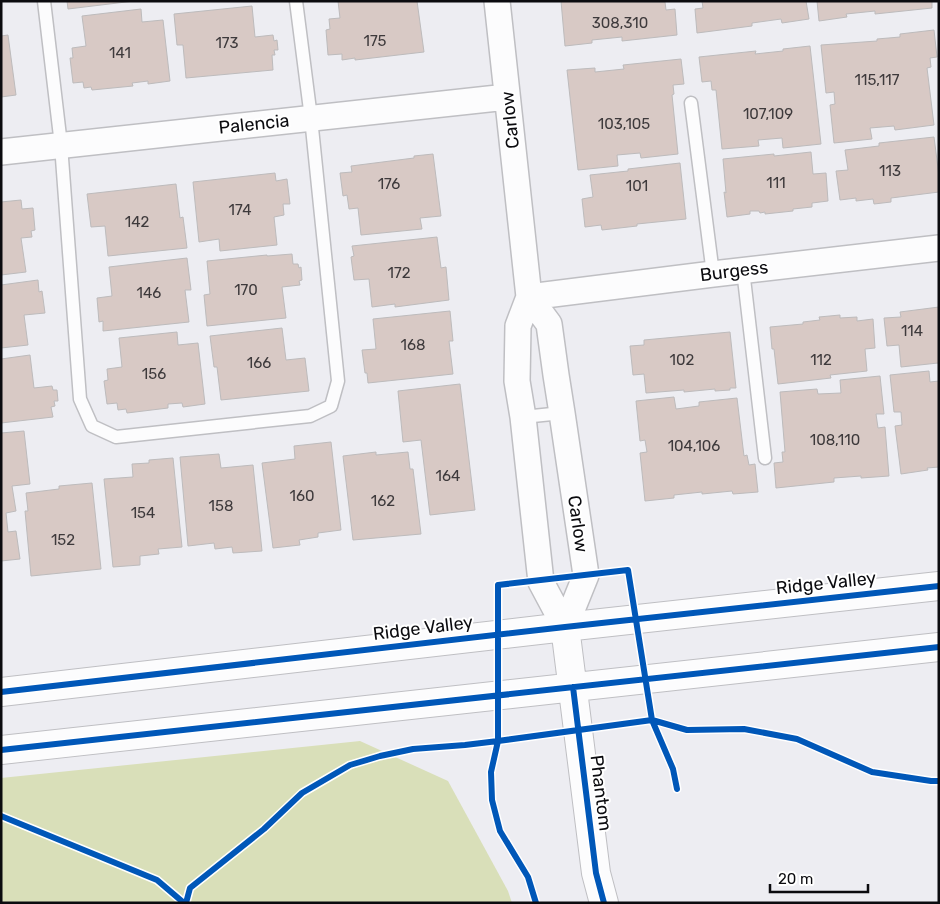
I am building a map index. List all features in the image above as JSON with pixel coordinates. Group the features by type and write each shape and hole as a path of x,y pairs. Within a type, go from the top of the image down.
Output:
{"main road":[{"name":"Ridge Valley","path":"1,692 939,586"},
{"name":"Phantom","path":"565,627 596,873 604,903"},
{"path":"1,750 939,647"}],"street":[{"name":"Carlow","path":"497,1 529,297 518,326 517,381 523,416 541,582 565,627"},
{"name":"Palencia","path":"1,152 507,97"},
{"name":"Burgess","path":"529,297 939,248"},
{"name":"Carlow","path":"529,297 549,324 586,575 565,627"}],"lane":[{"path":"44,1 61,145 80,399 92,426 116,437 310,416 331,406 338,381 311,118 296,1"},
{"path":"691,103 713,274"},
{"path":"743,270 765,458"},
{"path":"523,416 562,413"}],"green space":[{"path":"360,741 448,781 508,891 512,903 1,903 1,778"}],"building":[{"path":"67,1 134,1 68,9"},
{"path":"338,1 417,1 424,52 355,60 355,58 342,60 342,54 328,55 326,30 330,29 329,19 340,18"},
{"path":"561,1 665,2 666,10 675,9 677,35 622,41 622,37 592,40 592,43 565,46"},
{"path":"702,1 806,1 809,19 782,23 781,19 752,23 752,26 697,33 695,9 703,8"},
{"path":"817,1 932,1 932,8 875,14 875,11 846,14 847,17 819,21"},
{"path":"252,6 255,37 273,35 274,41 277,40 278,50 274,50 275,55 272,55 273,70 186,78 183,45 177,45 174,14"},
{"path":"141,9 142,22 163,20 170,81 148,84 148,81 132,83 133,86 92,90 91,87 84,88 83,82 73,83 70,58 73,58 72,48 86,46 82,16"},
{"path":"934,30 937,57 930,58 931,67 927,68 934,125 895,130 894,126 870,128 872,139 834,143 830,105 835,104 834,92 826,93 821,45 877,41 877,39 900,37 900,34"},
{"path":"8,35 16,95 1,97 1,36"},
{"path":"810,46 821,144 783,148 782,138 758,140 759,146 722,149 716,90 712,90 711,81 702,82 699,57 756,51 755,54"},
{"path":"681,59 684,84 673,85 674,94 672,95 678,154 641,158 640,153 617,155 618,166 578,170 567,70 595,68 595,72 624,69 623,65"},
{"path":"934,137 939,192 891,198 891,202 874,204 873,199 856,201 856,198 840,200 836,171 848,170 845,150 879,146 879,143"},
{"path":"811,152 813,174 826,173 828,201 812,203 812,207 793,209 793,211 765,214 765,212 750,211 750,214 727,217 723,159"},
{"path":"433,154 441,216 420,218 422,229 361,235 358,208 349,209 347,195 343,196 340,173 352,172 351,166"},
{"path":"680,163 686,219 602,230 601,225 585,227 582,199 593,197 590,175"},
{"path":"275,173 276,181 287,179 290,204 283,204 284,215 274,217 277,245 220,251 219,239 199,242 193,182"},
{"path":"176,184 180,218 183,217 187,248 108,256 105,226 91,227 87,194"},
{"path":"21,200 22,209 33,208 35,230 31,231 32,237 21,238 26,272 1,275 1,202"},
{"path":"437,237 441,268 446,267 449,300 395,307 395,304 372,307 369,279 354,280 351,257 354,256 352,246"},
{"path":"292,254 293,264 298,264 299,268 301,267 302,280 299,281 300,285 282,287 286,318 207,326 204,295 210,294 207,261"},
{"path":"187,258 191,290 185,290 189,322 103,331 103,321 99,322 97,298 112,296 109,267"},
{"path":"38,280 39,292 42,291 45,313 24,315 28,345 1,348 1,285"},
{"path":"939,307 939,365 938,363 901,367 899,345 887,346 884,318 901,317 900,312"},
{"path":"450,311 453,341 449,341 453,374 368,383 362,350 376,349 373,319"},
{"path":"840,315 840,318 857,317 857,321 873,319 875,348 865,349 867,371 830,375 831,378 778,384 770,327 803,324 803,322 820,320 819,317"},
{"path":"282,328 286,360 305,358 309,391 221,400 217,367 214,367 210,336"},
{"path":"177,332 178,345 198,343 205,404 183,407 182,403 168,404 168,408 127,413 126,409 118,410 117,403 107,404 104,381 108,380 107,369 122,367 119,338"},
{"path":"730,332 736,388 715,391 715,389 646,393 644,374 633,375 630,346 644,345 644,340"},
{"path":"30,355 34,388 52,386 53,390 57,390 58,401 54,401 55,406 51,407 53,417 1,423 1,359"},
{"path":"929,371 930,382 939,381 939,467 901,474 895,426 902,425 901,412 894,412 890,375"},
{"path":"880,376 884,414 876,414 878,428 885,427 889,476 834,478 834,482 776,488 774,463 783,462 782,452 785,452 780,392 817,389 818,394 841,393 840,380"},
{"path":"460,384 475,510 430,515 421,440 403,442 398,391"},
{"path":"674,397 676,409 699,406 699,402 737,398 744,456 747,455 749,465 755,464 758,492 733,494 732,491 702,494 702,492 674,495 674,498 645,501 640,453 647,452 645,440 640,441 636,401"},
{"path":"24,431 30,484 12,486 16,511 6,513 8,532 16,531 20,559 1,561 1,433"},
{"path":"331,442 341,530 318,533 318,537 299,540 300,545 273,548 262,463 295,459 294,446"},
{"path":"376,452 376,455 408,452 410,469 413,469 421,534 353,540 343,456"},
{"path":"219,454 221,468 253,465 262,551 233,553 232,547 215,549 214,543 188,546 180,457"},
{"path":"173,458 182,547 158,549 159,554 140,556 140,565 113,567 104,479 133,477 132,464"},
{"path":"92,483 101,569 31,576 25,511 28,511 26,493 59,489 59,486"}],"cycle path":[{"path":"677,789 673,769 652,720 628,570 498,585 498,741 652,720 687,730 744,729 797,739 872,772 939,781"},
{"path":"1,692 939,586"},
{"path":"1,750 939,647"},
{"path":"573,687 596,873 604,903"},
{"path":"186,903 190,888 264,829 302,793 350,765 413,749 498,741 491,772 492,800 500,831 528,877 536,903"},
{"path":"1,816 157,880 184,903"}]}
